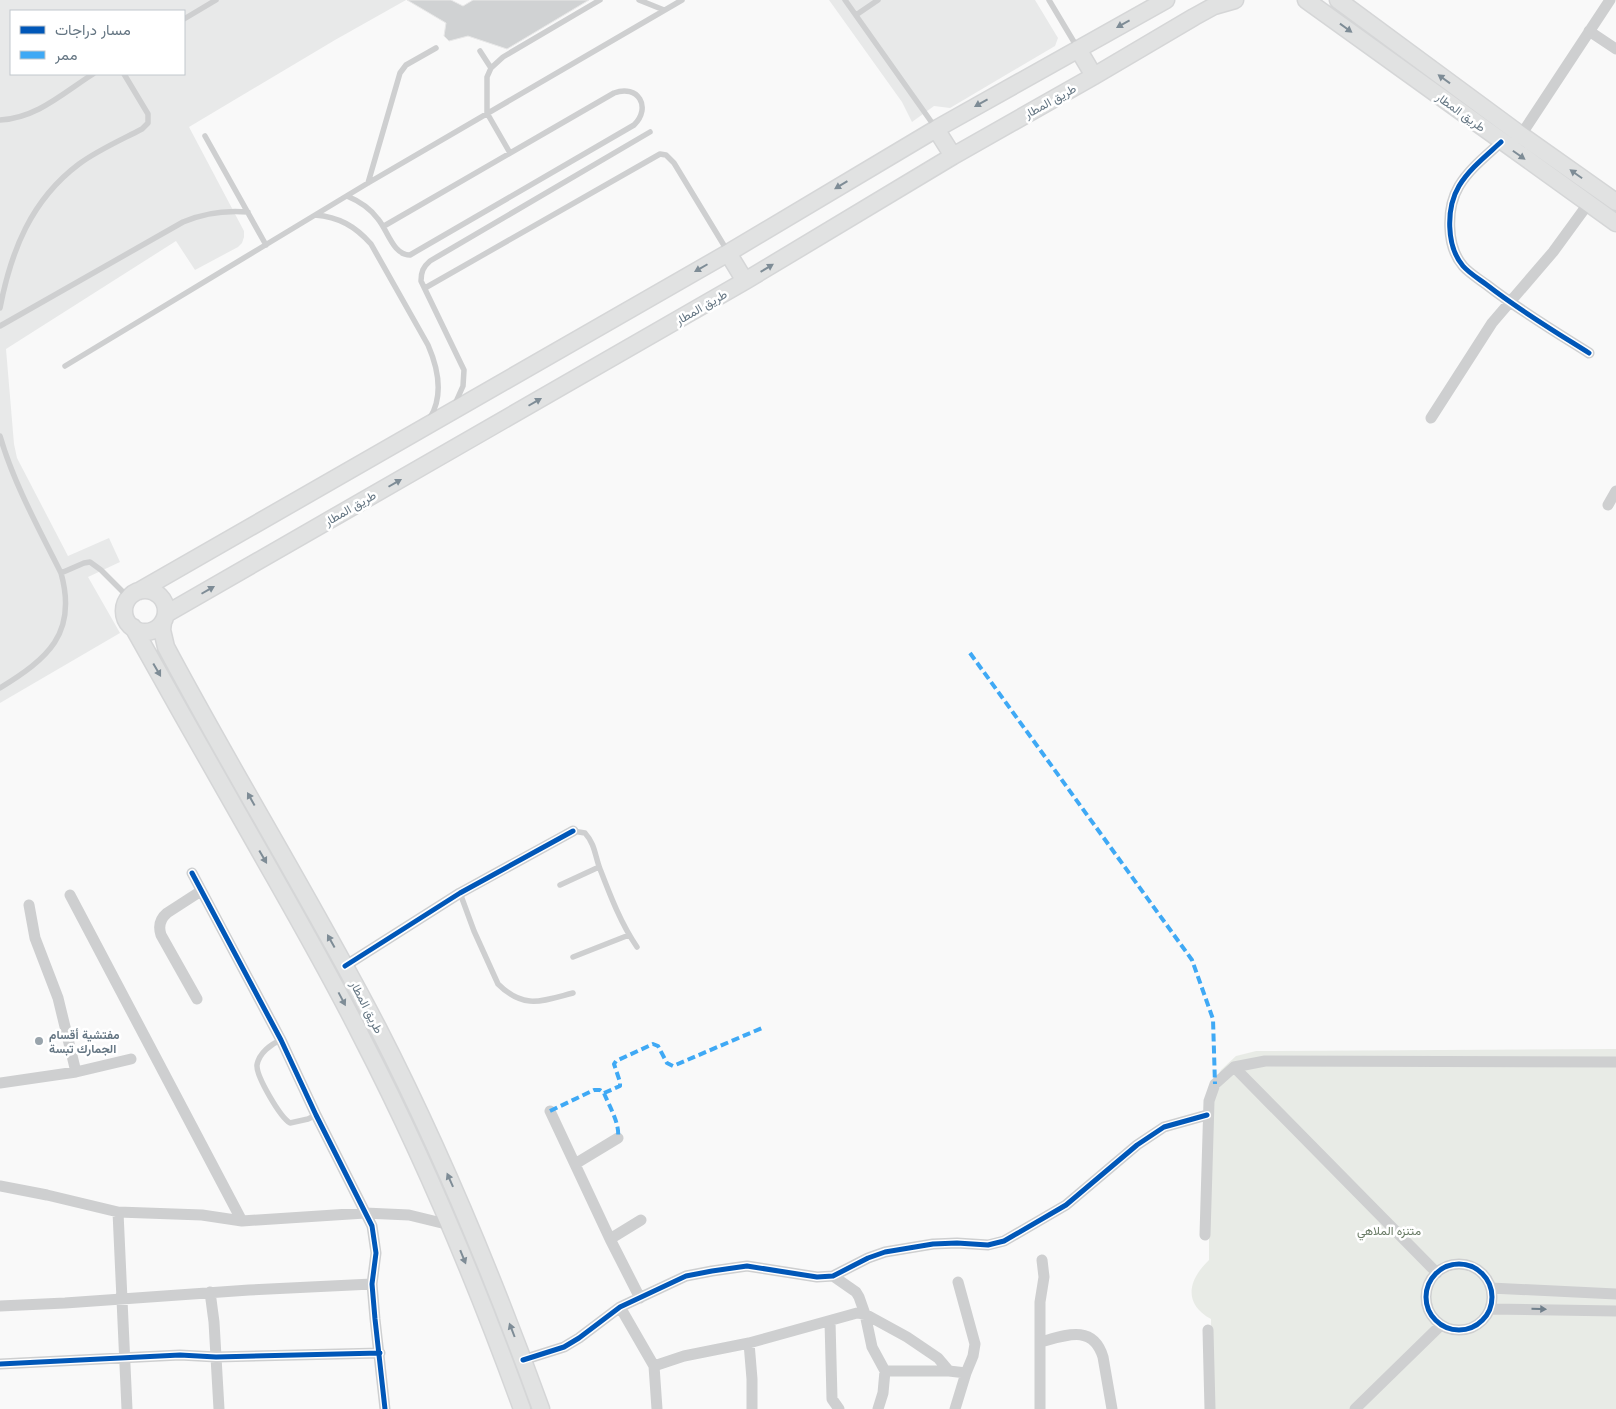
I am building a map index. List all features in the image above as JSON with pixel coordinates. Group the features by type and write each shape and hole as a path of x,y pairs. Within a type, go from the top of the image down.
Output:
{"main road":[{"path":"134,595 153,591 160,596 165,605 164,618 156,629 147,632 133,627 127,620 125,611 134,595 728,252 936,129 1166,0"},
{"name":"طريق المطار","path":"541,1409 466,1218 410,1094 345,966 170,654 163,638 164,618 745,281 953,156 1199,14 1214,6 1236,0 1244,0"},
{"name":"طريق المطار","path":"1306,0 1616,223"},
{"name":"طريق المطار","path":"1338,0 1521,135 1616,202"},
{"path":"1078,49 1094,76"},
{"path":"936,129 953,156"},
{"path":"728,252 745,281"},
{"name":"طريق المطار","path":"133,627 329,974 394,1102 481,1300 522,1409"},
{"path":"329,974 345,966"},
{"path":"450,1226 466,1218"}],"street":[{"path":"1521,135 1610,0"},
{"path":"1589,30 1616,49"},
{"path":"1501,142 1460,185 1455,194 1451,211 1450,235 1454,251 1463,266 1509,302 1588,353"},
{"path":"1431,418 1492,323 1552,252 1588,204"},
{"path":"1608,505 1616,491"},
{"path":"345,966 460,893 573,831"},
{"path":"192,873 281,1040 316,1115 372,1226 376,1253 372,1284 374,1319 380,1353 385,1409"},
{"path":"197,999 161,935 159,924 167,913 201,891"},
{"path":"70,894 242,1221"},
{"path":"29,906 36,938 58,998 76,1072"},
{"path":"0,1083 76,1072 131,1058"},
{"path":"1205,1235 1207,1114 1209,1101 1215,1084 1234,1067 1265,1061 1616,1062"},
{"path":"1234,1067 1437,1273"},
{"path":"550,1111 640,1298"},
{"path":"523,1360 564,1347 579,1338 620,1306 686,1276 747,1266 817,1277 834,1276 868,1258 885,1252 933,1244 988,1245 1004,1241 1066,1204 1138,1145 1164,1127 1207,1114"},
{"path":"575,1164 618,1138"},
{"path":"0,1186 118,1212 202,1215 242,1221 365,1213 409,1215 450,1226"},
{"path":"118,1212 127,1409"},
{"path":"610,1239 641,1220"},
{"path":"1040,1409 1040,1302 1044,1277 1042,1260"},
{"path":"1469,1265 1486,1277 1491,1288 1492,1299 1490,1309 1475,1326 1464,1330 1451,1329 1441,1325 1432,1317 1427,1307 1426,1295 1430,1282 1446,1266 1469,1265"},
{"path":"834,1276 856,1292 865,1314 872,1347 885,1371 883,1393 878,1409"},
{"path":"956,1409 973,1356 975,1340 958,1282"},
{"path":"0,1306 210,1292 372,1284"},
{"path":"1491,1288 1616,1294"},
{"path":"210,1292 219,1409"},
{"path":"620,1306 654,1366 656,1409"},
{"path":"1490,1309 1616,1310"},
{"path":"654,1366 684,1356 749,1343 850,1315 865,1314 881,1321 926,1350 949,1371"},
{"path":"830,1321 832,1399 838,1409"},
{"path":"1354,1409 1441,1325"},
{"path":"1208,1330 1210,1409"},
{"path":"1041,1342 1071,1334 1082,1335 1093,1340 1103,1357 1112,1409"},
{"path":"749,1343 752,1409"},
{"path":"0,1364 180,1355 216,1357 380,1353"},
{"path":"885,1371 949,1371 966,1373"}],"lane":[{"path":"185,18 216,0"},
{"path":"510,153 487,113 487,77 491,68 503,57 600,0"},
{"path":"639,0 664,10"},
{"path":"65,366 368,183 682,0"},
{"path":"845,0 936,129"},
{"path":"856,15 878,0"},
{"path":"1049,0 1078,49"},
{"path":"368,183 400,73 406,65 436,48"},
{"path":"480,51 491,68"},
{"path":"0,120 10,120 38,110 58,99 92,75"},
{"path":"0,308 10,264 17,245 36,209 49,192 80,164 142,129 148,123 148,114 125,75"},
{"path":"347,196 364,205 378,218 400,253 405,255 416,253 634,125 640,119 643,111 642,103 630,91 622,90 614,93 384,226"},
{"path":"450,411 460,395 463,386 464,370 424,288 421,273 424,266 650,132"},
{"path":"205,136 266,244"},
{"path":"424,288 660,154 666,155 674,163 728,252"},
{"path":"0,326 183,222 201,215 220,212 248,212"},
{"path":"315,215 328,216 352,226 371,244 428,344 436,365 439,386 437,401 432,414 424,426"},
{"path":"0,436 7,459 61,573 65,588 66,604 60,634 52,647 42,659 0,688"},
{"path":"61,573 90,562 134,595"},
{"path":"573,831 579,831 587,835 593,844 599,867 629,935 637,947"},
{"path":"560,885 599,867"},
{"path":"460,893 474,931 498,984 502,988 517,997 538,1002 573,993"},
{"path":"573,957 629,935"},
{"path":"281,1040 272,1044 259,1058 257,1067 261,1077 277,1109 290,1123 316,1115"}],"shaded area":[{"path":"0,0 406,0 189,127 244,231 242,243 238,247 195,270 176,241 6,349 14,444 17,458 68,556 109,538 120,562 88,577 120,633 0,703"},
{"path":"829,0 1035,0 1058,38 1055,46 950,108 934,106 912,122 902,102"}],"green space":[{"name":"متنزه الملاهي","path":"1616,1049 1616,1409 1210,1409 1211,1319 1196,1306 1192,1298 1192,1291 1197,1275 1209,1260 1209,1092 1221,1070 1236,1056 1256,1051"}],"building":[{"path":"407,0 451,0 463,6 473,0 589,0 507,49 468,36 449,41 444,36 446,23"}],"marked path":[{"path":"970,653 1192,960 1213,1019 1215,1084"},
{"path":"604,1093 620,1086 614,1064 616,1061 653,1044 658,1046 667,1063 673,1066 762,1028"},
{"path":"550,1111 594,1090 600,1090 604,1093 614,1115 618,1138"}],"cycle path":[{"path":"1501,142 1468,174 1455,195 1450,216 1450,227 1453,248 1457,258 1471,274 1524,312 1589,353"},
{"path":"345,966 460,893 573,831"},
{"path":"192,873 281,1040 316,1115 372,1226 376,1253 372,1284 385,1409"},
{"path":"523,1360 564,1347 620,1307 686,1276 747,1266 817,1277 833,1276 868,1258 885,1252 933,1244 988,1245 1004,1241 1066,1205 1137,1145 1164,1127 1207,1115"},
{"path":"1459,1264 1472,1267 1482,1274 1489,1284 1492,1297 1489,1310 1482,1320 1472,1327 1459,1330 1446,1327 1436,1320 1429,1310 1426,1297 1429,1284 1436,1274 1446,1267 1459,1264"},
{"path":"0,1364 180,1355 216,1357 380,1353"}],"place":[{"name":"مفتشية أقسام الجمارك تبسة","path":"39,1041"}]}
